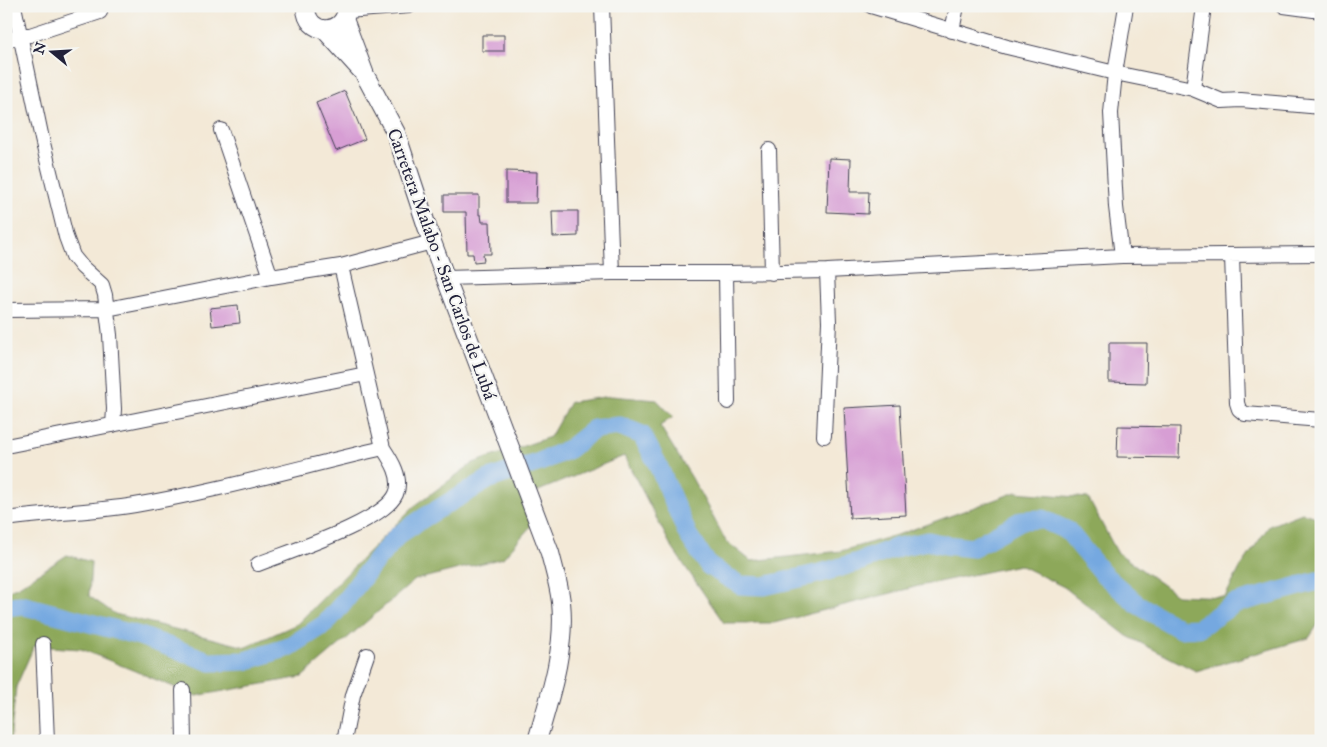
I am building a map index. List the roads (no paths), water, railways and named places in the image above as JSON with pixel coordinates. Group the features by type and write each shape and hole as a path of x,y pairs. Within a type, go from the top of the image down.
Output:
{"main road":[{"name":"Carretera Malabo - San Carlos de Lubá","path":"306,6 309,20 316,26 324,29 366,75"},
{"path":"324,29 338,26 346,12"},
{"name":"Carretera Malabo - San Carlos de Lubá","path":"346,12 366,75 396,133 432,242 550,553 557,578 561,603 559,656 537,741"}],"street":[{"path":"14,6 22,35 42,139 66,237 73,256 102,285 105,295 113,391 113,425"},
{"path":"346,12 409,6"},
{"path":"602,6 612,273"},
{"path":"871,6 1007,47 1115,73 1194,88 1222,101 1241,100 1321,108"},
{"path":"952,31 957,6"},
{"path":"1122,256 1116,207 1111,113 1115,73 1126,6"},
{"path":"1194,88 1204,6"},
{"path":"1284,6 1321,11"},
{"path":"6,41 100,12"},
{"path":"220,130 271,277"},
{"path":"769,150 772,272"},
{"path":"6,310 107,309 271,277 341,266 432,242"},
{"path":"446,278 612,273 726,274 826,271 1122,256 1321,254"},
{"path":"1232,256 1236,403 1239,409 1244,414 1321,420"},
{"path":"258,564 318,542 358,524 392,501 397,492 398,482 395,466 383,448 341,266"},
{"path":"824,436 829,322 826,271"},
{"path":"726,274 728,402"},
{"path":"6,446 366,374"},
{"path":"6,519 80,513 136,505 200,492 383,448"},
{"path":"43,644 47,741"},
{"path":"344,741 353,695 367,655"},
{"path":"183,690 184,741"}],"waterway":[{"path":"6,607 21,605 140,636 211,662 245,661 289,647 325,624 398,535 425,517 489,479 540,462 569,449 594,429 620,426 642,435 657,463 688,535 709,566 740,585 764,586 821,573 898,547 928,541 972,548 1022,520 1042,519 1068,531 1103,574 1137,604 1180,629 1198,628 1234,604 1321,580"}]}
